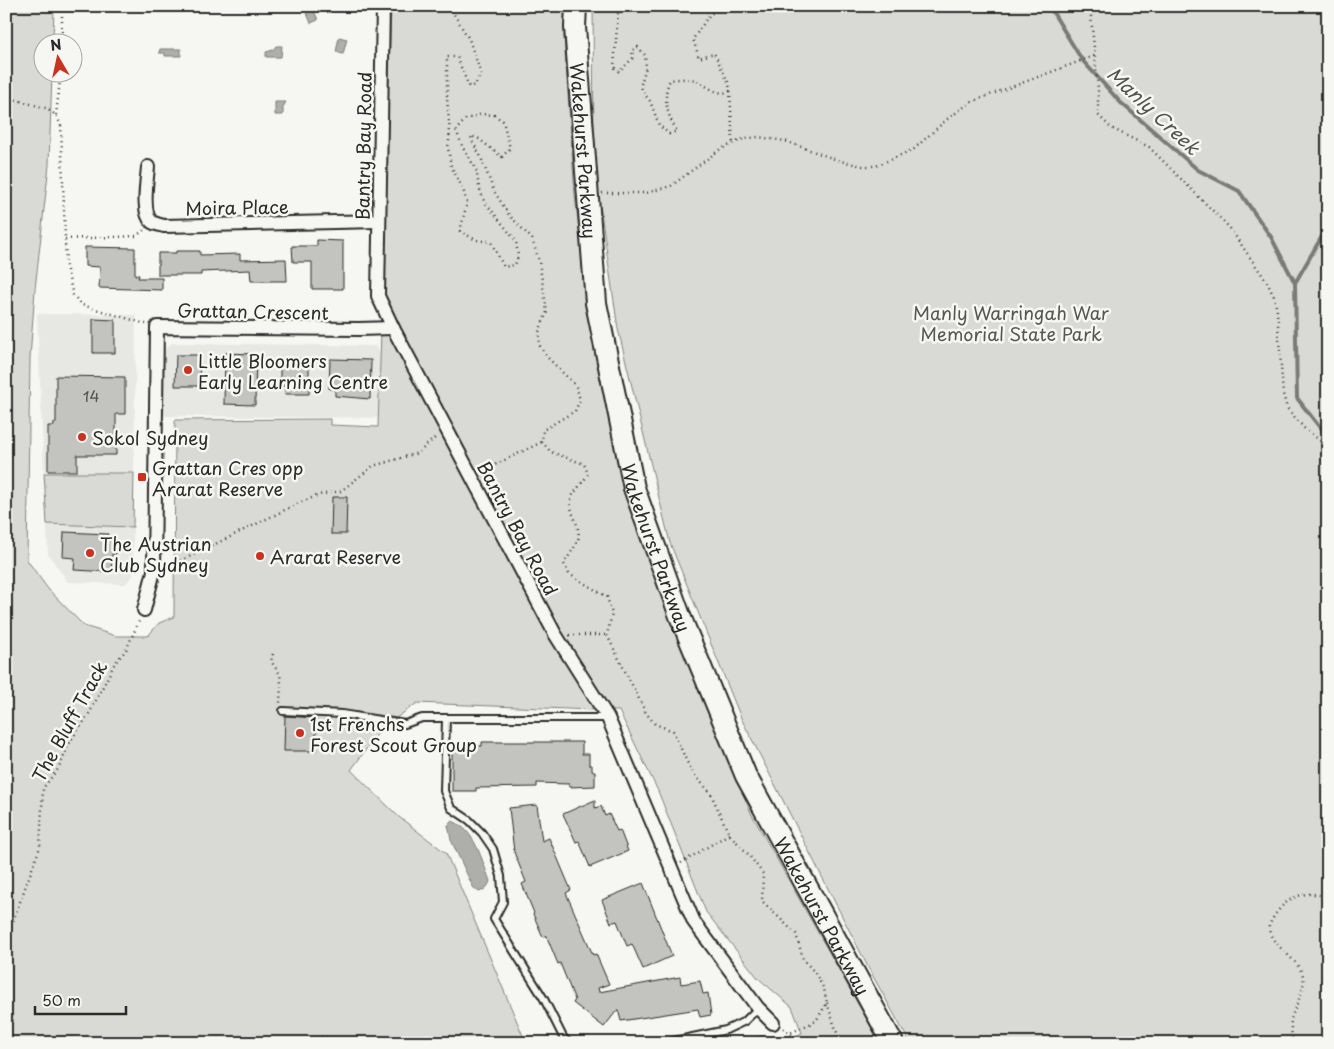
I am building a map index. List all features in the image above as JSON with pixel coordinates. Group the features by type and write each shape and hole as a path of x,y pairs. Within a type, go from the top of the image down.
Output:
{"main road":[{"name":"Wakehurst Parkway","path":"576,6 575,27 596,303 634,488 680,616 746,776 893,1043"}],"street":[{"name":"Bantry Bay Road","path":"383,6 378,296 445,428 555,634 608,718 694,922 758,1008 774,1023"},
{"path":"148,167 147,215 153,223"},
{"name":"Moira Place","path":"153,223 164,226 379,221"},
{"name":"Grattan Crescent","path":"144,610 154,571 157,327 393,328"}],"lane":[{"path":"283,711 342,714 405,724 422,718 608,718"},
{"path":"446,718 444,791 451,808 475,826 493,849 504,902 494,919 544,999 563,1037 569,1043"},
{"path":"664,1043 726,1030 745,1021 758,1008"}],"path":[{"path":"62,6 62,32"},
{"path":"449,6 468,39 481,74 475,85 469,87 457,57 447,57 447,98 450,133 448,148 450,166 463,189 467,203 460,231 476,240 491,242 504,267 515,266 518,256 516,240 484,201 479,187 476,168 463,148 456,130 466,119 482,114 494,116 503,122 510,148 502,157 479,138 471,136 472,141 480,155 494,191 509,215 532,239 539,261 547,312 539,332 540,346 546,356 576,386 580,400 575,411 543,430 542,442 551,452 584,464 588,474 582,485 572,496 570,507 577,524 578,539 564,564 568,574 608,597 612,614 607,635 646,713 655,724 673,731 686,762 696,777 710,792 729,834 749,855 763,874 762,901 796,934 803,959 815,973 824,989 838,1036 842,1043"},
{"path":"625,6 618,13 614,67 619,72 633,58 632,50 638,47 645,55 646,67 641,84 642,91 650,101 659,126 669,134 677,130 673,124 665,97 670,80 694,80 716,92 725,93 730,91"},
{"path":"727,6 710,14 693,39 699,58 714,53 729,84 733,144"},
{"path":"1090,6 1098,90 1098,115 1111,128 1150,147 1229,227 1267,282 1274,297 1277,311 1283,394 1287,408 1304,428 1328,447"},
{"path":"588,194 646,193 671,186 719,150 743,139 758,137 785,141 840,161 863,166 876,166 914,149 946,120 972,102 1094,56"},
{"path":"56,115 60,82"},
{"path":"6,97 45,108 56,115 61,125 66,266 73,295 82,305 157,327"},
{"path":"65,239 136,236 153,223"},
{"path":"154,571 189,557 299,503 319,495 341,491 374,466 418,453 445,428"},
{"path":"471,476 542,442"},
{"name":"The Bluff Track","path":"6,934 13,921 40,848 43,788 59,768 71,740 88,716 115,663 126,650 144,610"},
{"path":"555,634 607,635"},
{"path":"274,654 271,658 272,663 280,674 280,707 283,711"},
{"path":"672,869 729,834"},
{"path":"1293,1043 1290,1023 1301,993 1303,977 1298,967 1270,934 1269,926 1282,905 1296,896 1320,894 1328,898"},
{"path":"790,1033 816,1021 828,1003"},
{"path":"774,1023 790,1033 799,1043"},
{"path":"297,1043 306,1039 331,1036 346,1043"}],"shaded area":[{"path":"312,6 318,20 311,23 305,9"},
{"path":"339,37 347,39 343,54 336,52"},
{"path":"276,46 282,46 281,57 266,57 266,52 273,50"},
{"path":"160,49 181,49 181,56 165,56 165,53 159,53"},
{"path":"275,102 286,102 283,107 283,115 275,115"},
{"path":"37,314 136,315 134,473 44,473"},
{"path":"172,343 376,346 417,418 162,416 163,351"},
{"path":"47,524 133,527 133,576 125,584 68,582 48,554"},
{"path":"452,821 467,831 481,855 490,881 486,888 479,892 473,887 451,840 448,825"}],"green space":[{"path":"6,6 54,6 53,32 32,32 32,82 52,82 49,165 35,289 30,358 27,560 48,589 84,626 116,636 148,636 159,623 174,617 175,420 330,419 330,425 378,427 391,6 566,6 564,36 575,196 589,316 679,637 751,813 880,1043 778,1043 802,1033 792,1007 758,978 706,912 658,791 619,711 417,703 381,729 351,770 399,817 446,853 526,1043 6,1043"},
{"name":"Manly Warringah War Memorial State Park","path":"593,6 1328,6 1328,1043 910,1043 869,969 741,718 670,543 618,329 594,164"},
{"path":"44,473 134,473 133,527 47,524"},
{"path":"763,1036 775,1043 724,1043"}],"building":[{"path":"317,240 343,241 343,289 312,289 312,262 293,262 292,246 317,246"},
{"path":"85,247 135,248 135,275 139,275 138,278 162,278 162,290 99,288 100,267 85,266"},
{"path":"176,251 200,251 200,255 240,254 240,260 286,259 287,281 251,281 250,270 201,272 201,275 158,275 158,253 176,253"},
{"path":"93,319 115,320 115,353 93,353"},
{"path":"225,353 256,354 255,405 224,404"},
{"name":"Little Bloomers Early Learning Centre","path":"176,355 200,355 199,386 175,386"},
{"path":"280,359 309,359 309,394 285,394 286,386 280,386"},
{"path":"330,359 371,360 370,399 335,396 335,389 329,389"},
{"path":"56,376 125,377 125,414 116,414 116,455 77,455 77,471 48,471 48,426 54,426 54,423 56,423"},
{"path":"332,497 347,497 346,534 331,534"},
{"name":"The Austrian Club Sydney","path":"64,532 108,534 107,540 116,543 116,554 112,554 111,572 74,570 75,558 63,557"},
{"name":"1st Frenchs Forest Scout Group","path":"285,716 316,718 316,751 284,751"},
{"path":"482,742 582,742 582,754 589,754 589,765 592,765 592,771 595,771 595,786 569,787 569,784 537,783 537,787 476,788 476,791 452,791 452,746 482,746"},
{"path":"595,800 595,808 601,806 605,816 609,814 617,831 620,830 628,851 590,867 579,841 576,842 563,814"},
{"path":"537,805 542,841 549,838 571,890 566,893 593,955 596,954 609,984 598,988 599,992 680,977 681,984 700,981 703,994 708,993 711,1015 700,1017 698,1009 621,1021 618,1009 604,1027 573,1003 575,1000 560,963 558,964 546,935 543,937 533,914 522,884 526,882 514,852 509,808"},
{"path":"643,883 672,956 643,969 632,944 627,946 617,921 611,923 602,900"}],"waterway":[{"name":"Manly Creek","path":"1049,6 1082,60 1120,102 1198,170 1239,191 1271,237 1295,283 1297,398 1328,438"},
{"path":"1295,283 1328,226"}],"place":[{"name":"Little Bloomers Early Learning Centre","path":"188,370"},
{"name":"Sokol Sydney","path":"82,437"},
{"name":"Grattan Cres opp Ararat Reserve","path":"142,477"},
{"name":"The Austrian Club Sydney","path":"90,553"},
{"name":"Ararat Reserve","path":"260,556"},
{"name":"1st Frenchs Forest Scout Group","path":"300,733"}]}
